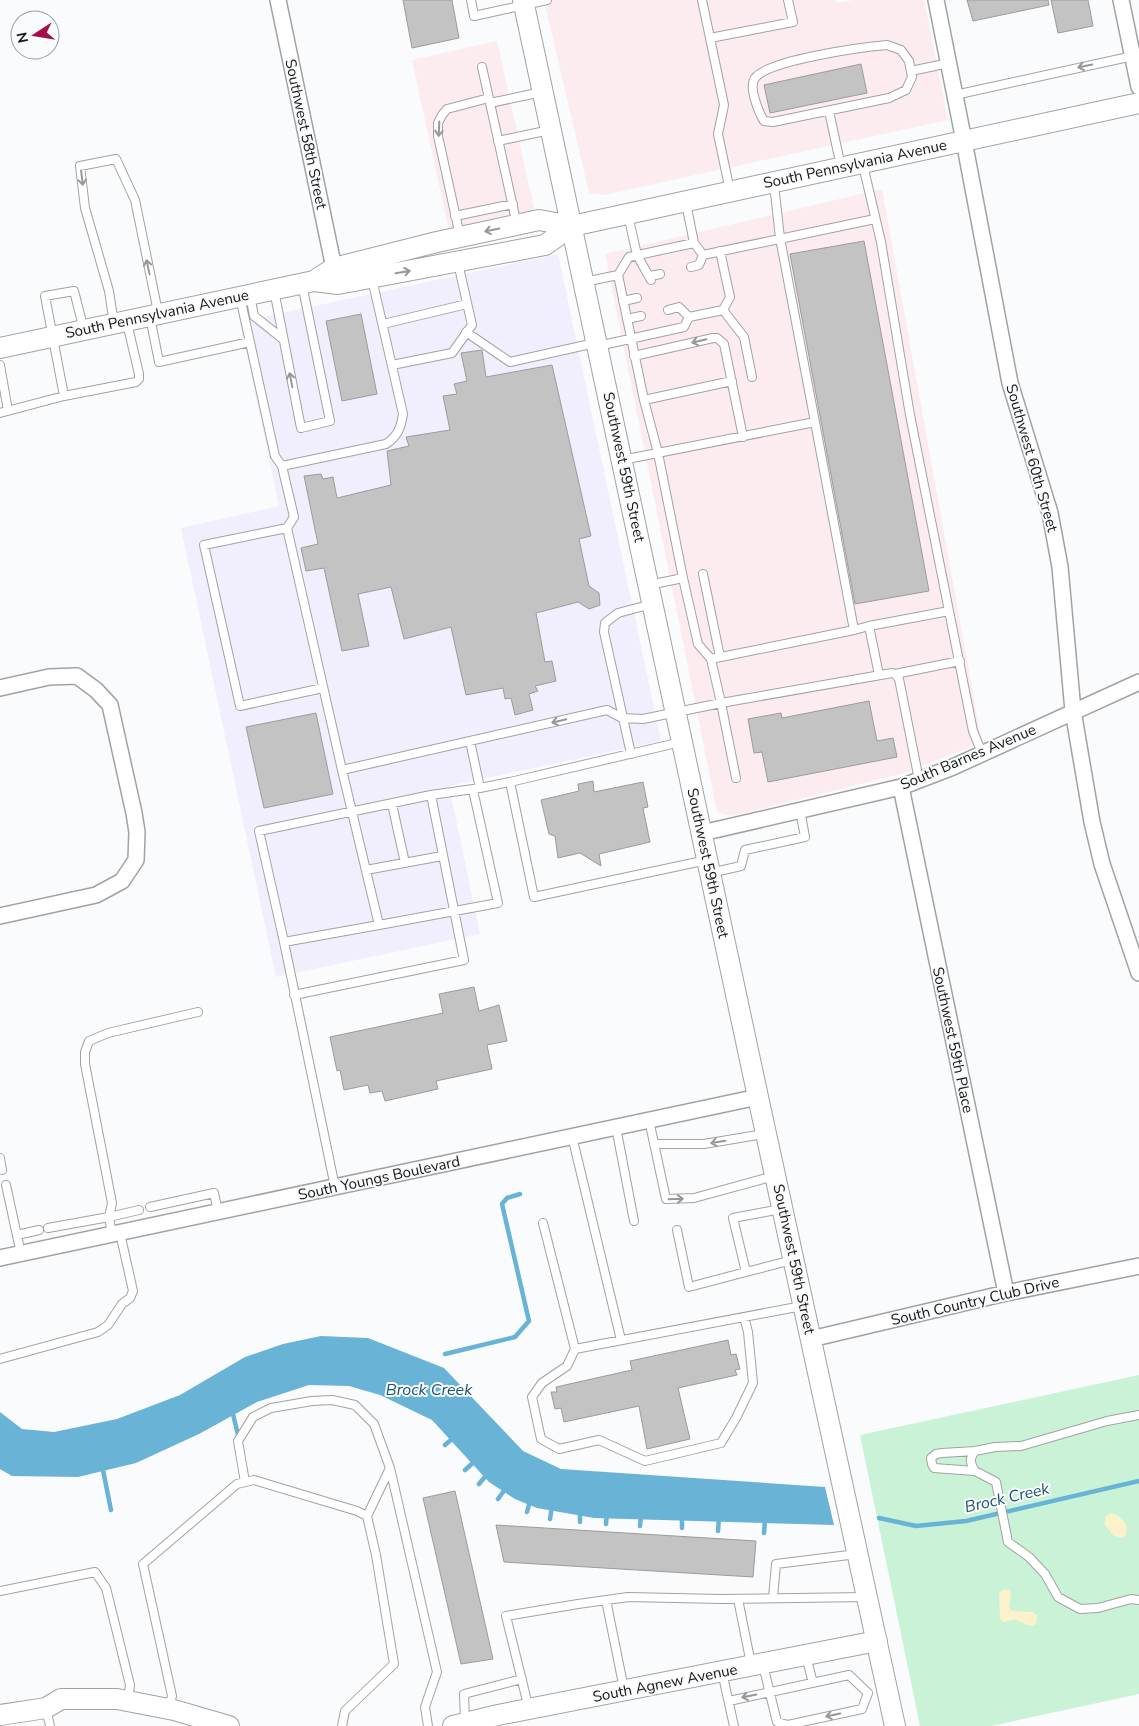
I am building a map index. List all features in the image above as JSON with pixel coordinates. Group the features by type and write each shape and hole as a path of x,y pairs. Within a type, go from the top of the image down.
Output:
{"main road":[{"name":"Southwest 59th Street","path":"524,2 758,1097 877,1641 878,1691 895,1726"},
{"name":"South Pennsylvania Avenue","path":"0,348 308,282 334,268 460,237 539,220 572,226 1139,102"},
{"name":"South Pennsylvania Avenue","path":"308,282 338,284 545,245 572,226"},
{"name":"South Agnew Avenue","path":"459,1724 877,1641"},
{"path":"0,1715 48,1717 61,1699 117,1699 169,1709 206,1723 228,1726"}],"street":[{"name":"Southwest 58th Street","path":"278,0 334,268"},
{"name":"Southwest 60th Street","path":"936,0 1010,384 1050,513 1060,567 1073,711 1092,822 1102,864 1139,973"},
{"path":"1121,0 1139,87"},
{"path":"0,688 49,677 77,676 96,690 110,705 137,832 136,860 122,881 96,895 0,916"},
{"name":"South Barnes Avenue","path":"702,833 901,786 919,780 1139,682"},
{"name":"Southwest 59th Place","path":"901,786 1006,1293"},
{"name":"South Youngs Boulevard","path":"0,1258 758,1097"},
{"name":"South Country Club Drive","path":"811,1339 1006,1293 1139,1266"}],"lane":[{"path":"470,0 474,16 524,2 547,0"},
{"path":"702,0 724,105 718,134 730,191"},
{"path":"710,38 793,22 788,0"},
{"path":"887,45 901,50 909,61 912,78 906,90 889,98 829,111 773,122 764,121 758,112 752,84 755,78 766,70 785,64 860,47 887,45"},
{"path":"955,94 1133,56"},
{"path":"911,71 949,63"},
{"path":"482,67 517,225"},
{"path":"460,237 438,136 438,123 442,115 447,109 543,91"},
{"path":"829,111 841,167"},
{"path":"498,140 551,130"},
{"path":"0,365 4,412 64,396 136,382 139,379 140,374 109,291 85,208 80,166 116,159 134,200 154,315 159,362 250,342"},
{"path":"862,163 875,219 910,415 973,731 982,753"},
{"path":"774,182 780,238 854,630"},
{"path":"685,201 694,243 703,254"},
{"path":"455,216 513,204"},
{"path":"628,214 637,255 650,278 660,274"},
{"path":"703,254 875,219"},
{"path":"694,243 629,257 618,275 630,339 658,454 698,644 711,659 736,778"},
{"path":"720,251 730,297 723,310"},
{"path":"691,267 699,265 703,254"},
{"path":"392,365 452,352 472,325 458,262"},
{"path":"584,282 618,275"},
{"path":"282,466 386,444 395,438 401,426 403,414 372,278"},
{"path":"274,290 301,428 330,421 308,282"},
{"path":"64,396 45,296 74,291 84,330"},
{"path":"245,296 254,316 284,340"},
{"path":"245,296 250,342 275,456 282,466 294,517 287,528 379,925"},
{"path":"623,301 637,298"},
{"path":"383,324 467,304"},
{"path":"668,310 679,307 689,317"},
{"path":"689,317 723,310"},
{"path":"723,310 744,336 752,377"},
{"path":"627,319 641,316"},
{"path":"466,332 510,362 684,327 689,317"},
{"path":"634,356 717,338 724,344 743,436"},
{"path":"644,400 732,381"},
{"path":"622,460 815,422"},
{"path":"287,528 204,545 240,706 323,688"},
{"path":"703,574 720,657"},
{"path":"631,754 604,632 605,623 683,578"},
{"path":"711,659 949,611"},
{"path":"869,626 879,675"},
{"path":"342,770 607,710 622,718 643,719 721,703 879,675 896,674 960,661"},
{"path":"896,674 899,679 919,780"},
{"path":"284,942 498,903 470,741"},
{"path":"335,1187 259,831 430,795 477,789 683,742"},
{"path":"510,782 534,896 709,867 742,866 746,850 805,837 800,810"},
{"path":"294,995 464,960 430,795"},
{"path":"392,804 405,863"},
{"path":"366,870 442,856"},
{"path":"0,1359 98,1332 108,1325 122,1304 130,1298 133,1291 109,1217 112,1203 85,1064 85,1052 89,1041 108,1033 198,1012"},
{"path":"649,1120 666,1199 694,1198 776,1176"},
{"path":"616,1127 634,1220"},
{"path":"654,1144 704,1144 766,1134"},
{"path":"572,1136 621,1340"},
{"path":"0,1158 2,1170"},
{"path":"6,1185 21,1254"},
{"path":"150,1207 214,1193 218,1212"},
{"path":"746,1272 733,1218 782,1208"},
{"path":"48,1228 140,1210"},
{"path":"543,1223 575,1349 567,1366 542,1383 532,1397 541,1439 559,1449 599,1440 645,1461 721,1443 754,1383 748,1332 744,1317"},
{"path":"17,1236 39,1230"},
{"path":"677,1230 689,1287 794,1260"},
{"path":"575,1349 804,1306"},
{"path":"245,1482 238,1440 253,1417 271,1408 312,1401 332,1400 355,1405 374,1424 390,1468 437,1672 425,1707 428,1726"},
{"path":"1139,1415 1100,1423 1021,1446 942,1453 936,1454 931,1458 934,1468 975,1471 996,1482 1008,1542 1029,1557 1045,1574 1058,1596 1080,1609 1098,1608 1131,1599 1139,1600"},
{"path":"975,1451 970,1457 970,1463 975,1471"},
{"path":"342,1726 344,1711 394,1664 376,1555 367,1516 390,1468"},
{"path":"169,1709 172,1696 143,1564 237,1484 254,1480 357,1511 367,1516"},
{"path":"773,1598 776,1564 858,1554"},
{"path":"0,1591 95,1572 106,1588 130,1685 128,1701"},
{"path":"529,1709 506,1616 628,1596 738,1598 867,1597"},
{"path":"728,1701 770,1692 812,1683 850,1675 878,1691 862,1709 788,1726 777,1722 770,1692 757,1665 738,1598"},
{"path":"606,1600 625,1691"},
{"path":"806,1655 812,1683"},
{"path":"722,1672 734,1726"},
{"path":"459,1724 464,1694 522,1679"}],"shaded area":[{"path":"544,0 836,0 837,3 853,0 924,0 948,120 604,195 589,193"},
{"path":"497,41 535,213 449,231 412,60"},
{"path":"882,189 982,743 904,773 732,816 717,812 605,254"},
{"path":"558,254 661,741 449,786 480,934 276,977 181,528 279,506 240,322"}],"green space":[{"path":"1139,1375 1139,1694 991,1726 920,1726 860,1435"}],"sand":[{"path":"1111,1513 1121,1518 1125,1524 1127,1531 1126,1535 1122,1538 1114,1536 1105,1525 1105,1517"},
{"path":"1009,1589 1011,1593 1009,1607 1012,1611 1033,1612 1037,1616 1036,1624 1030,1626 1016,1620 1003,1622 1000,1619 999,1593"}],"water":[{"name":"Brock Creek","path":"321,1336 368,1338 444,1368 523,1451 561,1469 825,1487 834,1525 594,1518 537,1508 515,1499 489,1482 432,1420 380,1395 349,1386 309,1385 257,1402 199,1434 136,1463 78,1477 12,1476 0,1469 0,1412 22,1429 54,1432 117,1419 180,1395 245,1357 283,1344"}],"building":[{"path":"403,0 452,0 459,38 412,48"},
{"path":"967,0 1048,0 1049,5 973,21"},
{"path":"1051,0 1088,0 1093,26 1058,33"},
{"path":"861,64 867,93 770,113 764,85"},
{"path":"864,241 929,591 855,604 790,254"},
{"path":"361,314 377,394 342,401 326,321"},
{"path":"482,350 486,377 552,365 591,536 579,539 589,586 599,593 600,605 589,609 578,602 536,613 545,662 552,661 556,681 535,686 538,691 529,694 533,710 515,715 511,698 505,699 503,688 466,695 451,627 404,639 391,587 358,594 369,646 342,651 324,568 306,571 301,548 318,544 304,476 321,474 323,479 333,477 337,498 391,485 387,451 409,446 406,437 450,430 443,396 457,394 454,384 467,381 461,353"},
{"path":"869,701 877,741 893,738 897,757 768,782 762,752 754,753 748,719 781,713 782,718"},
{"path":"316,713 333,794 264,808 246,727"},
{"path":"593,781 594,792 643,782 648,807 643,808 650,842 599,854 601,866 580,853 558,858 555,836 549,834 541,800 579,791 578,784"},
{"path":"474,987 479,1011 499,1005 507,1041 487,1045 492,1069 436,1081 438,1089 385,1101 382,1091 370,1093 368,1085 344,1090 340,1070 337,1071 330,1037 443,1013 439,994"},
{"path":"728,1340 731,1355 736,1354 740,1369 735,1370 737,1375 678,1388 690,1439 647,1449 639,1406 564,1422 561,1408 555,1409 551,1392 557,1392 556,1387 632,1370 630,1361"},
{"path":"455,1491 493,1659 461,1664 423,1498"},
{"path":"496,1525 756,1541 753,1577 504,1562"}],"waterway":[{"path":"445,1354 515,1337 529,1321 502,1204 507,1198 520,1194"},
{"path":"232,1410 239,1439"},
{"path":"445,1445 453,1438"},
{"path":"465,1470 475,1461"},
{"path":"102,1465 111,1510"},
{"path":"479,1484 488,1473"},
{"name":"Brock Creek","path":"879,1518 916,1526 966,1521 1139,1481"},
{"path":"498,1499 506,1488"},
{"path":"527,1512 530,1501"},
{"path":"550,1519 552,1506"},
{"path":"580,1511 580,1522"},
{"path":"606,1524 607,1513"},
{"path":"640,1526 641,1515"},
{"path":"682,1517 682,1528"},
{"path":"718,1531 719,1517"},
{"path":"764,1533 765,1520"}]}
